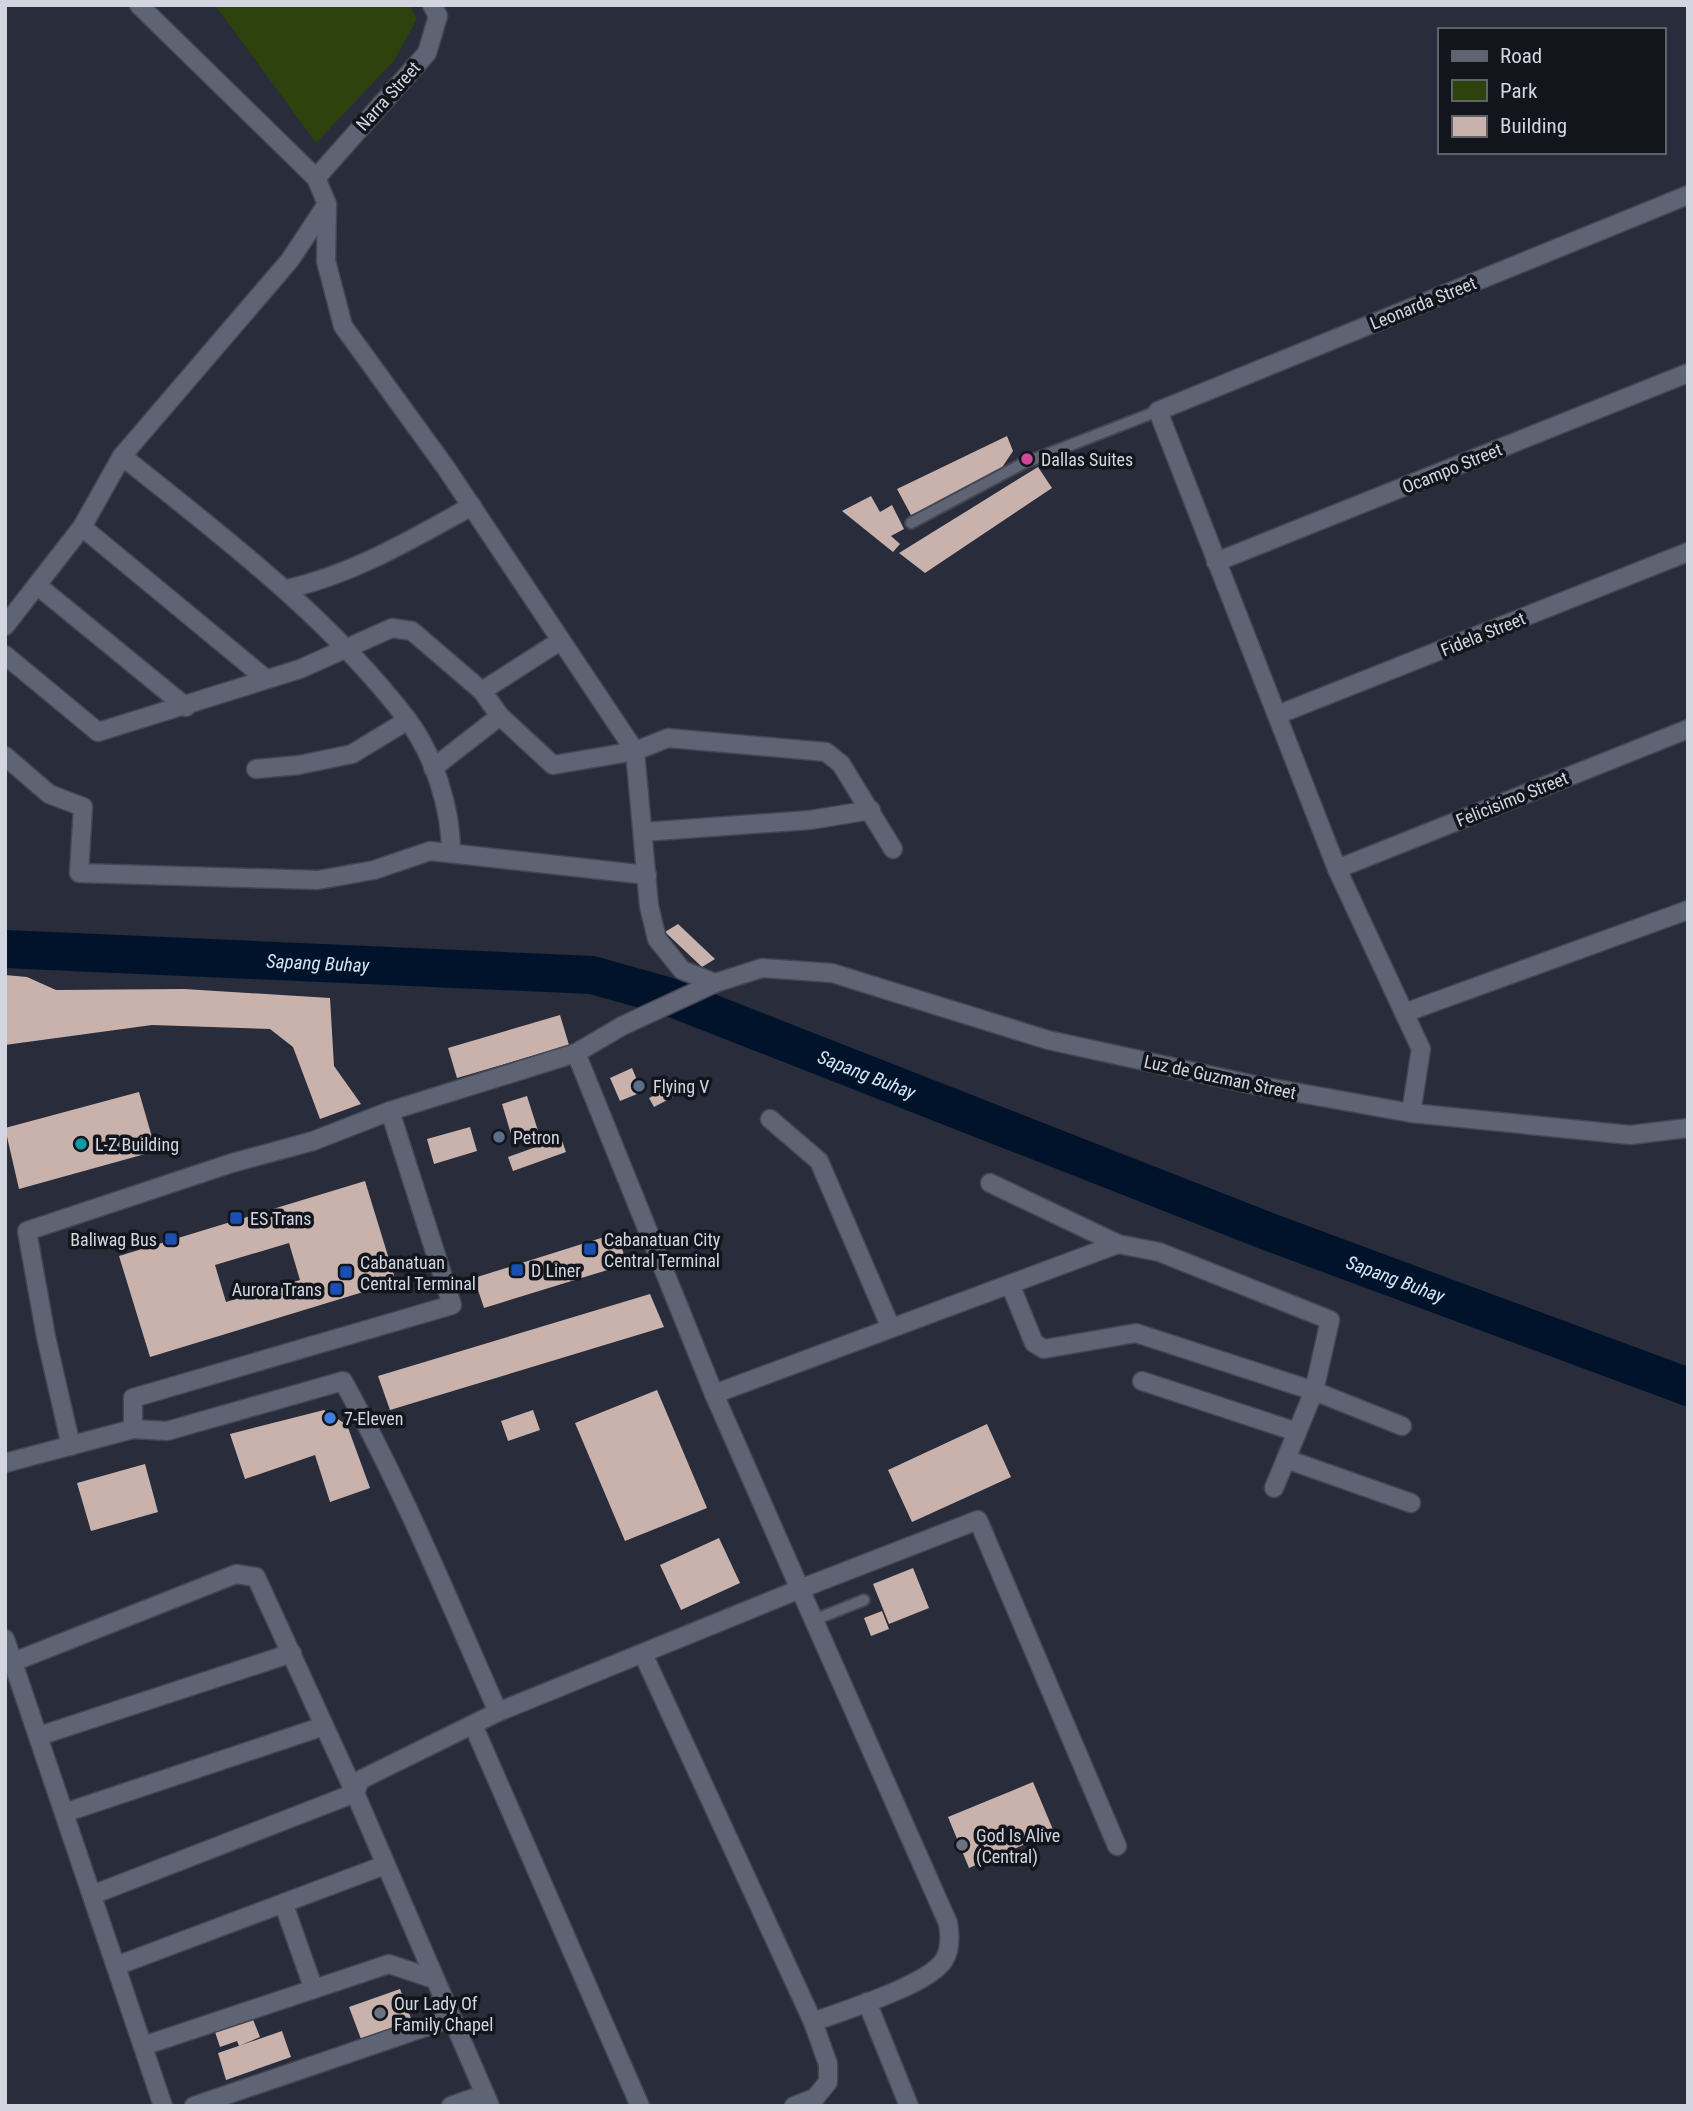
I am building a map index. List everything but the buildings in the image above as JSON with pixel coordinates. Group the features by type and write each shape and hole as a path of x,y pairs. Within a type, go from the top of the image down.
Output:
{"street":[{"path":"139,5 316,178 327,204 326,261 342,326 472,506 635,751 647,875 657,939 682,970 715,983"},
{"name":"Narra Street","path":"316,178 426,53 438,16 432,5"},
{"name":"Leonarda Street","path":"1158,411 1688,195"},
{"path":"5,626 82,527 122,456 290,260 327,204"},
{"name":"Ocampo Street","path":"1216,562 1688,373"},
{"path":"1158,411 1337,869 1421,1049 1411,1113"},
{"path":"122,456 287,589 408,720 433,768 451,826 451,852"},
{"path":"287,589 325,581 402,545 472,506"},
{"path":"82,527 266,679"},
{"name":"Fidela Street","path":"1277,715 1688,552"},
{"path":"38,586 186,707"},
{"path":"5,655 97,732 186,707 300,669 392,628 412,631 482,691 500,716 553,765 635,751 668,738 756,743 826,752 841,764 893,849"},
{"path":"482,691 560,641"},
{"path":"433,768 500,716"},
{"path":"256,769 299,765 352,754 408,720"},
{"name":"Felicisimo Street","path":"1337,869 1688,729"},
{"path":"5,756 49,794 83,807 79,873 318,880 374,870 430,851 647,875"},
{"path":"643,832 810,820 871,810"},
{"path":"1404,1013 1688,910"},
{"name":"Luz de Guzman Street","path":"715,983 762,968 832,973 1048,1040 1250,1084 1411,1113 1630,1135 1688,1128"},
{"path":"71,1446 46,1338 27,1231 232,1163 313,1141 390,1111 576,1053 622,1026 715,983"},
{"path":"576,1053 714,1394 948,1923 950,1940 944,1960 929,1975 813,2022"},
{"path":"134,1429 134,1398 452,1305 390,1111"},
{"path":"770,1119 819,1161 891,1328"},
{"path":"990,1183 1118,1244 1159,1252 1330,1320 1314,1391 1274,1488"},
{"path":"714,1394 1118,1244"},
{"path":"1010,1284 1034,1343 1044,1349 1136,1332 1314,1391 1402,1426"},
{"path":"5,1463 134,1429 167,1430 343,1381 370,1430 417,1530 498,1712"},
{"path":"1142,1381 1297,1432"},
{"path":"1286,1459 1411,1503"},
{"path":"92,1895 355,1793 360,1780 498,1712 978,1520 1117,1846"},
{"path":"13,1662 236,1574 256,1577 355,1793 488,2100 451,2106"},
{"path":"5,1639 163,2106"},
{"path":"39,1735 292,1653"},
{"path":"643,1654 813,2022 828,2064 828,2082 815,2098 794,2106"},
{"path":"472,1725 640,2106"},
{"path":"64,1812 324,1726"},
{"path":"116,1966 385,1865"},
{"path":"284,1905 313,1987"},
{"path":"143,2046 313,1987 389,1964 435,1979"},
{"path":"867,2002 909,2106"},
{"path":"194,2106 452,2018"}],"lane":[{"path":"911,523 1024,463 1158,411"},
{"path":"814,1620 864,1600"}],"green space":[{"path":"215,5 409,5 417,19 394,61 316,143"}],"waterway":[{"name":"Sapang Buhay","path":"5,949 592,975 667,996 1272,1233 1688,1387"}],"place":[{"name":"Dallas Suites","path":"1027,459"},
{"name":"Flying V","path":"639,1086"},
{"name":"Petron","path":"499,1137"},
{"name":"L-Z Building","path":"81,1144"},
{"name":"ES Trans","path":"236,1218"},
{"name":"Baliwag Bus","path":"171,1239"},
{"name":"Cabanatuan City Central Terminal","path":"590,1249"},
{"name":"D Liner","path":"517,1270"},
{"name":"Cabanatuan Central Terminal","path":"346,1272"},
{"name":"Aurora Trans","path":"336,1289"},
{"name":"7-Eleven","path":"330,1418"},
{"name":"God Is Alive (Central)","path":"962,1845"},
{"name":"Our Lady Of Family Chapel","path":"380,2013"}]}
